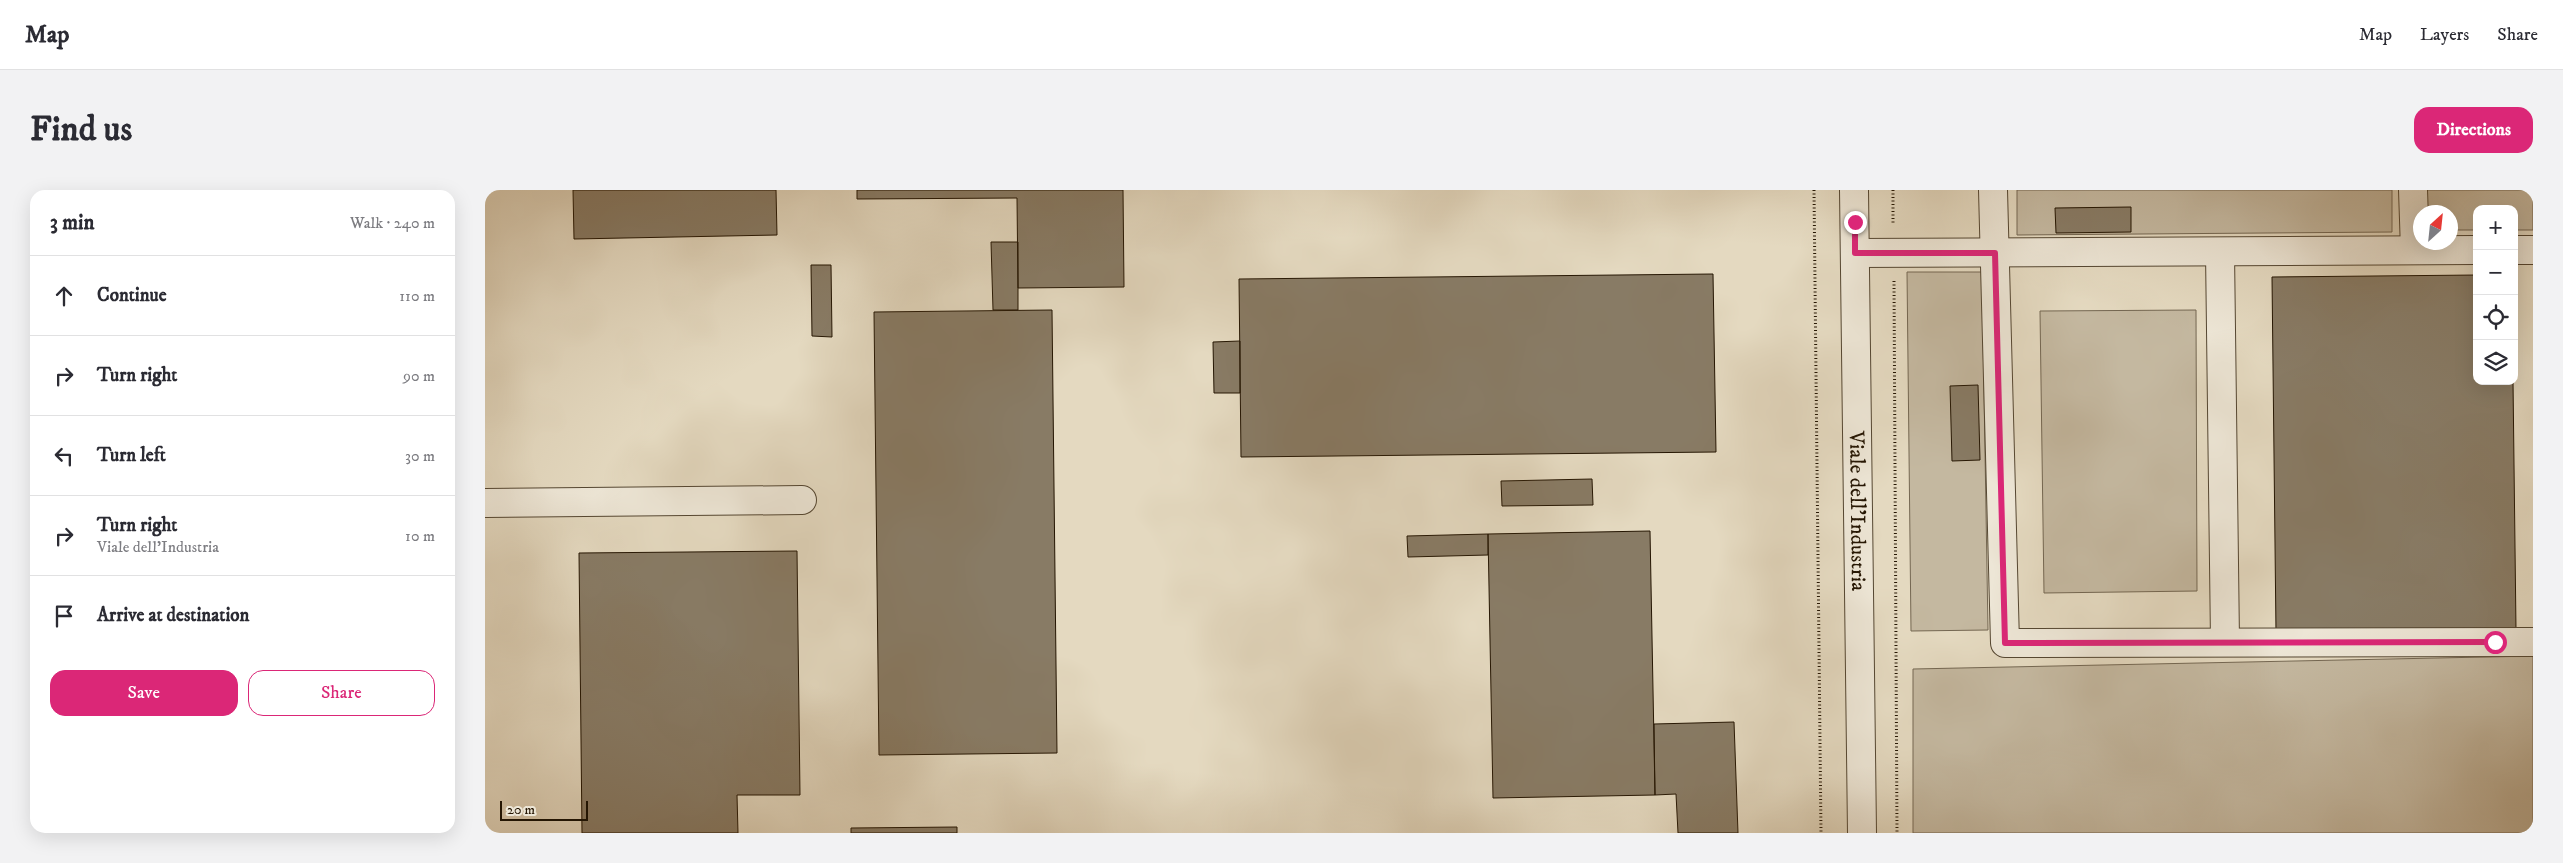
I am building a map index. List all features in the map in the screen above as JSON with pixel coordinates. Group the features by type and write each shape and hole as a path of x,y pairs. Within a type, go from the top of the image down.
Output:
{"street":[{"name":"Viale dell'Industria","path":"1854,190 1862,833"},
{"path":"1993,190 2005,643 2225,641 2533,642"},
{"path":"2413,190 2414,205"},
{"path":"1855,253 2415,250"},
{"path":"2458,250 2473,250"},
{"path":"2518,250 2533,250"},
{"path":"2220,252 2225,641"},
{"path":"485,503 801,500"}],"path":[{"path":"1814,190 1821,833"},
{"path":"1893,190 1897,833"}],"shaded area":[{"path":"2017,190 2392,190 2392,232 2017,235"},
{"path":"2427,190 2533,190 2533,230 2518,230 2518,205 2473,205 2473,230 2458,230 2458,205 2427,205"},
{"path":"1907,272 1982,272 1988,630 1911,631"},
{"path":"2196,310 2197,591 2044,593 2040,311"},
{"path":"2533,656 2533,833 1913,833 1913,669"}],"building":[{"path":"573,190 776,190 777,235 574,239"},
{"path":"857,190 1123,190 1124,287 1018,288 1017,198 857,199"},
{"path":"2131,207 2131,232 2056,233 2055,208"},
{"path":"991,242 1018,242 1018,310 993,310"},
{"path":"811,265 831,265 832,337 812,336"},
{"path":"1713,274 1716,452 1241,457 1239,279"},
{"path":"2473,275 2473,385 2513,385 2516,630 2276,632 2272,277"},
{"path":"1052,310 1057,753 879,755 874,312"},
{"path":"1240,341 1240,393 1214,393 1213,342"},
{"path":"1978,385 1980,460 1952,461 1950,386"},
{"path":"1592,479 1593,505 1502,506 1501,481"},
{"path":"1650,531 1655,795 1493,798 1488,534"},
{"path":"1488,534 1488,555 1408,557 1407,536"},
{"path":"797,551 800,795 737,795 738,833 582,833 579,553"},
{"path":"1734,722 1738,833 1678,833 1676,794 1655,795 1654,724"},
{"path":"957,827 957,833 851,833 851,828"}],"route":[{"path":"1855,222 1855,253 1995,253 2005,643 2225,641 2495,642"}]}
